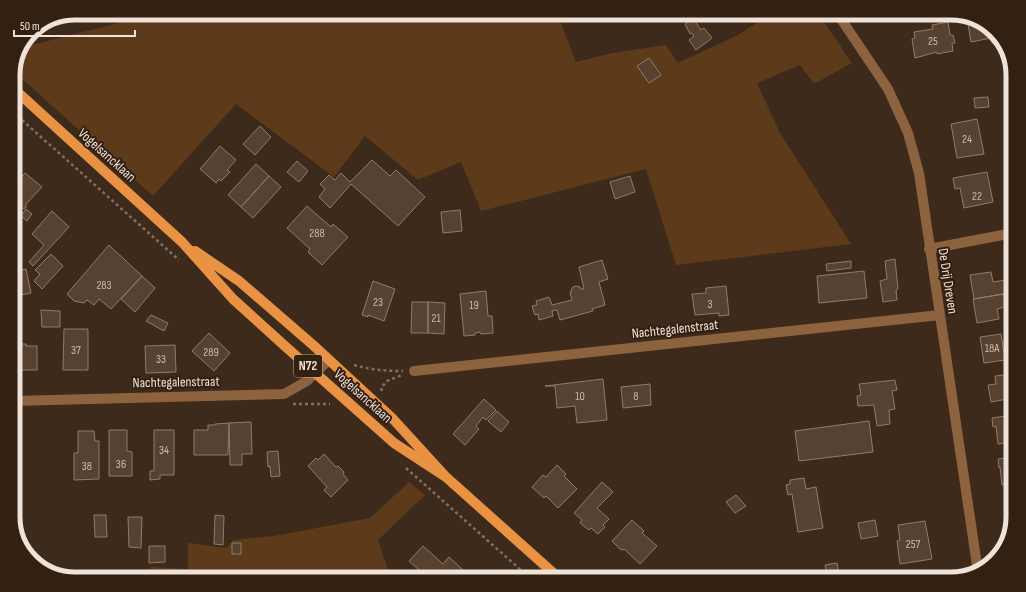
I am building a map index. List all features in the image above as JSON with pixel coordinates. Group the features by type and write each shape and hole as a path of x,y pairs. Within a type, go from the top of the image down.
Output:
{"main road":[{"name":"Vogelsancklaan","path":"20,94 182,242 233,299 394,443 446,477"},
{"name":"Vogelsancklaan","path":"182,242 239,281 313,344 393,419 446,477 552,572"}],"street":[{"name":"De Drij Dreven","path":"842,20 888,89 908,133 919,173 929,249 977,565"},
{"path":"929,249 1006,234"},
{"name":"Nachtegalenstraat","path":"414,371 940,315"},
{"name":"Nachtegalenstraat","path":"20,401 284,394 307,381 329,360"}],"path":[{"path":"20,118 184,264"},
{"path":"350,364 367,369 385,371 414,371"},
{"path":"382,396 381,388 387,381 414,371"},
{"path":"403,465 523,572"}],"shaded area":[{"path":"130,20 560,20 576,62 612,53 666,45 678,63 736,36 762,20 823,20 852,63 814,84 800,65 757,83 780,133 851,244 676,265 646,169 481,211 461,162 418,180 365,136 334,177 236,104 153,196 20,77 22,61 29,46"},
{"path":"409,482 425,495 378,540 389,572 151,572 151,567 188,569 188,543 227,548 233,540 274,536 370,518"}],"building":[{"path":"690,20 694,20 701,30 704,28 712,38 696,50 689,40 694,36 692,33 690,34 685,24"},
{"path":"948,22 950,35 953,35 955,43 952,43 953,51 937,54 937,52 915,58 912,39 915,38 914,32 933,29 932,25"},
{"path":"968,23 984,31 990,36 995,43 992,43 991,38 971,42"},
{"path":"649,58 661,75 649,83 637,66"},
{"path":"988,97 989,107 975,108 974,98"},
{"path":"977,119 984,154 957,158 951,124"},
{"path":"260,126 271,137 255,155 243,144"},
{"path":"220,146 236,160 227,170 230,172 221,181 219,179 216,183 200,169"},
{"path":"372,160 390,176 396,170 425,197 398,226 351,184 330,208 319,197 325,189 320,184 329,175 335,180 341,173 350,182"},
{"path":"297,161 308,171 299,182 287,172"},
{"path":"1004,161 1006,161 1006,171"},
{"path":"256,164 269,176 241,207 228,195"},
{"path":"987,172 993,202 964,208 960,188 955,189 953,178"},
{"path":"25,173 42,187 26,204 26,208 20,208 20,179"},
{"path":"269,176 281,187 253,218 241,207"},
{"path":"630,176 635,192 615,199 610,182"},
{"path":"307,206 331,227 333,224 348,237 322,265 308,252 310,249 287,228"},
{"path":"26,209 32,214 27,221 21,216"},
{"path":"460,210 462,231 443,233 441,212"},
{"path":"52,211 69,227 33,266 29,262 44,245 32,234"},
{"path":"109,245 142,276 111,309 99,299 94,305 87,300 84,303 74,301 67,294"},
{"path":"51,254 63,266 42,289 34,281 40,274 35,270"},
{"path":"895,259 898,289 896,290 897,300 883,302 880,281 887,279 885,261"},
{"path":"602,260 608,279 599,282 605,305 592,309 593,311 560,320 557,310 552,311 553,316 539,320 538,314 535,315 532,306 537,305 536,301 549,297 552,305 572,300 570,292 572,292 571,290 573,287 576,286 584,289 579,267"},
{"path":"851,261 851,268 827,271 826,264"},
{"path":"26,269 31,293 21,295 20,270"},
{"path":"864,271 867,298 819,303 817,276"},
{"path":"991,272 993,282 1006,280 1006,293 974,299 970,275"},
{"path":"142,276 155,288 135,312 121,299"},
{"path":"373,281 395,289 384,321 368,315 368,317 362,315"},
{"path":"726,286 729,315 719,316 719,313 695,315 692,294 706,293 706,288"},
{"path":"486,291 488,316 492,316 493,333 481,334 480,332 475,333 475,335 464,336 460,294"},
{"path":"1004,294 1005,307 997,309 999,319 977,323 973,299"},
{"path":"412,302 428,302 428,333 411,333"},
{"path":"428,302 445,303 444,334 428,333"},
{"path":"41,310 60,311 60,327 42,327"},
{"path":"151,315 168,323 164,331 146,321"},
{"path":"64,329 88,329 88,370 63,370"},
{"path":"209,333 230,353 214,371 192,351"},
{"path":"1001,334 1005,360 984,363 980,337"},
{"path":"20,344 26,344 26,346 37,346 37,370 21,370"},
{"path":"175,345 176,372 146,373 145,346"},
{"path":"1006,375 1006,399 991,402 988,385 996,384 995,376"},
{"path":"603,379 607,420 577,423 575,406 557,408 555,386 545,386"},
{"path":"895,380 897,390 892,391 895,409 889,410 890,424 877,426 874,405 858,406 857,396 861,395 859,384"},
{"path":"650,384 651,405 623,408 621,387"},
{"path":"484,399 496,410 486,420 483,417 476,426 479,429 465,445 453,434"},
{"path":"497,411 509,422 501,432 488,421"},
{"path":"1006,416 1006,443 998,444 996,426 993,427 992,418"},
{"path":"869,421 873,452 799,461 795,431"},
{"path":"251,422 252,454 242,454 242,465 230,465 229,423"},
{"path":"229,423 228,455 194,455 194,430 208,430 208,425"},
{"path":"109,430 127,430 127,451 132,452 132,476 109,476"},
{"path":"154,430 174,430 174,475 160,475 160,479 150,480 150,471 154,471"},
{"path":"78,431 94,431 95,441 99,441 99,479 74,480 74,453 78,453"},
{"path":"278,451 280,476 271,477 270,466 268,467 267,452"},
{"path":"324,454 336,467 338,466 344,472 343,474 348,480 331,497 324,490 327,487 308,466 316,458 318,460"},
{"path":"1006,458 1006,484 1002,485 998,459"},
{"path":"557,465 566,474 564,476 577,489 558,508 546,496 544,498 532,487 543,475 546,477"},
{"path":"804,478 806,489 816,487 823,528 798,532 792,494 788,495 786,485 790,484 790,480"},
{"path":"602,482 613,492 597,508 609,519 603,525 605,527 598,534 591,528 589,530 580,523 582,520 574,513"},
{"path":"736,495 746,506 735,513 726,502"},
{"path":"1004,500 1006,500 1006,512"},
{"path":"94,515 106,515 107,537 95,537"},
{"path":"215,515 224,516 223,545 214,544"},
{"path":"128,517 142,517 141,548 129,547"},
{"path":"632,520 644,531 642,533 657,546 640,564 624,549 620,549 612,541"},
{"path":"875,520 878,536 861,539 858,523"},
{"path":"925,521 932,559 900,564 897,541 900,540 898,525"},
{"path":"232,543 241,543 241,554 232,554"},
{"path":"149,546 165,546 165,562 149,563"},
{"path":"423,546 443,564 449,557 463,570 461,571 462,572 421,572 409,561"},
{"path":"837,563 839,572 826,572 825,565"}]}
